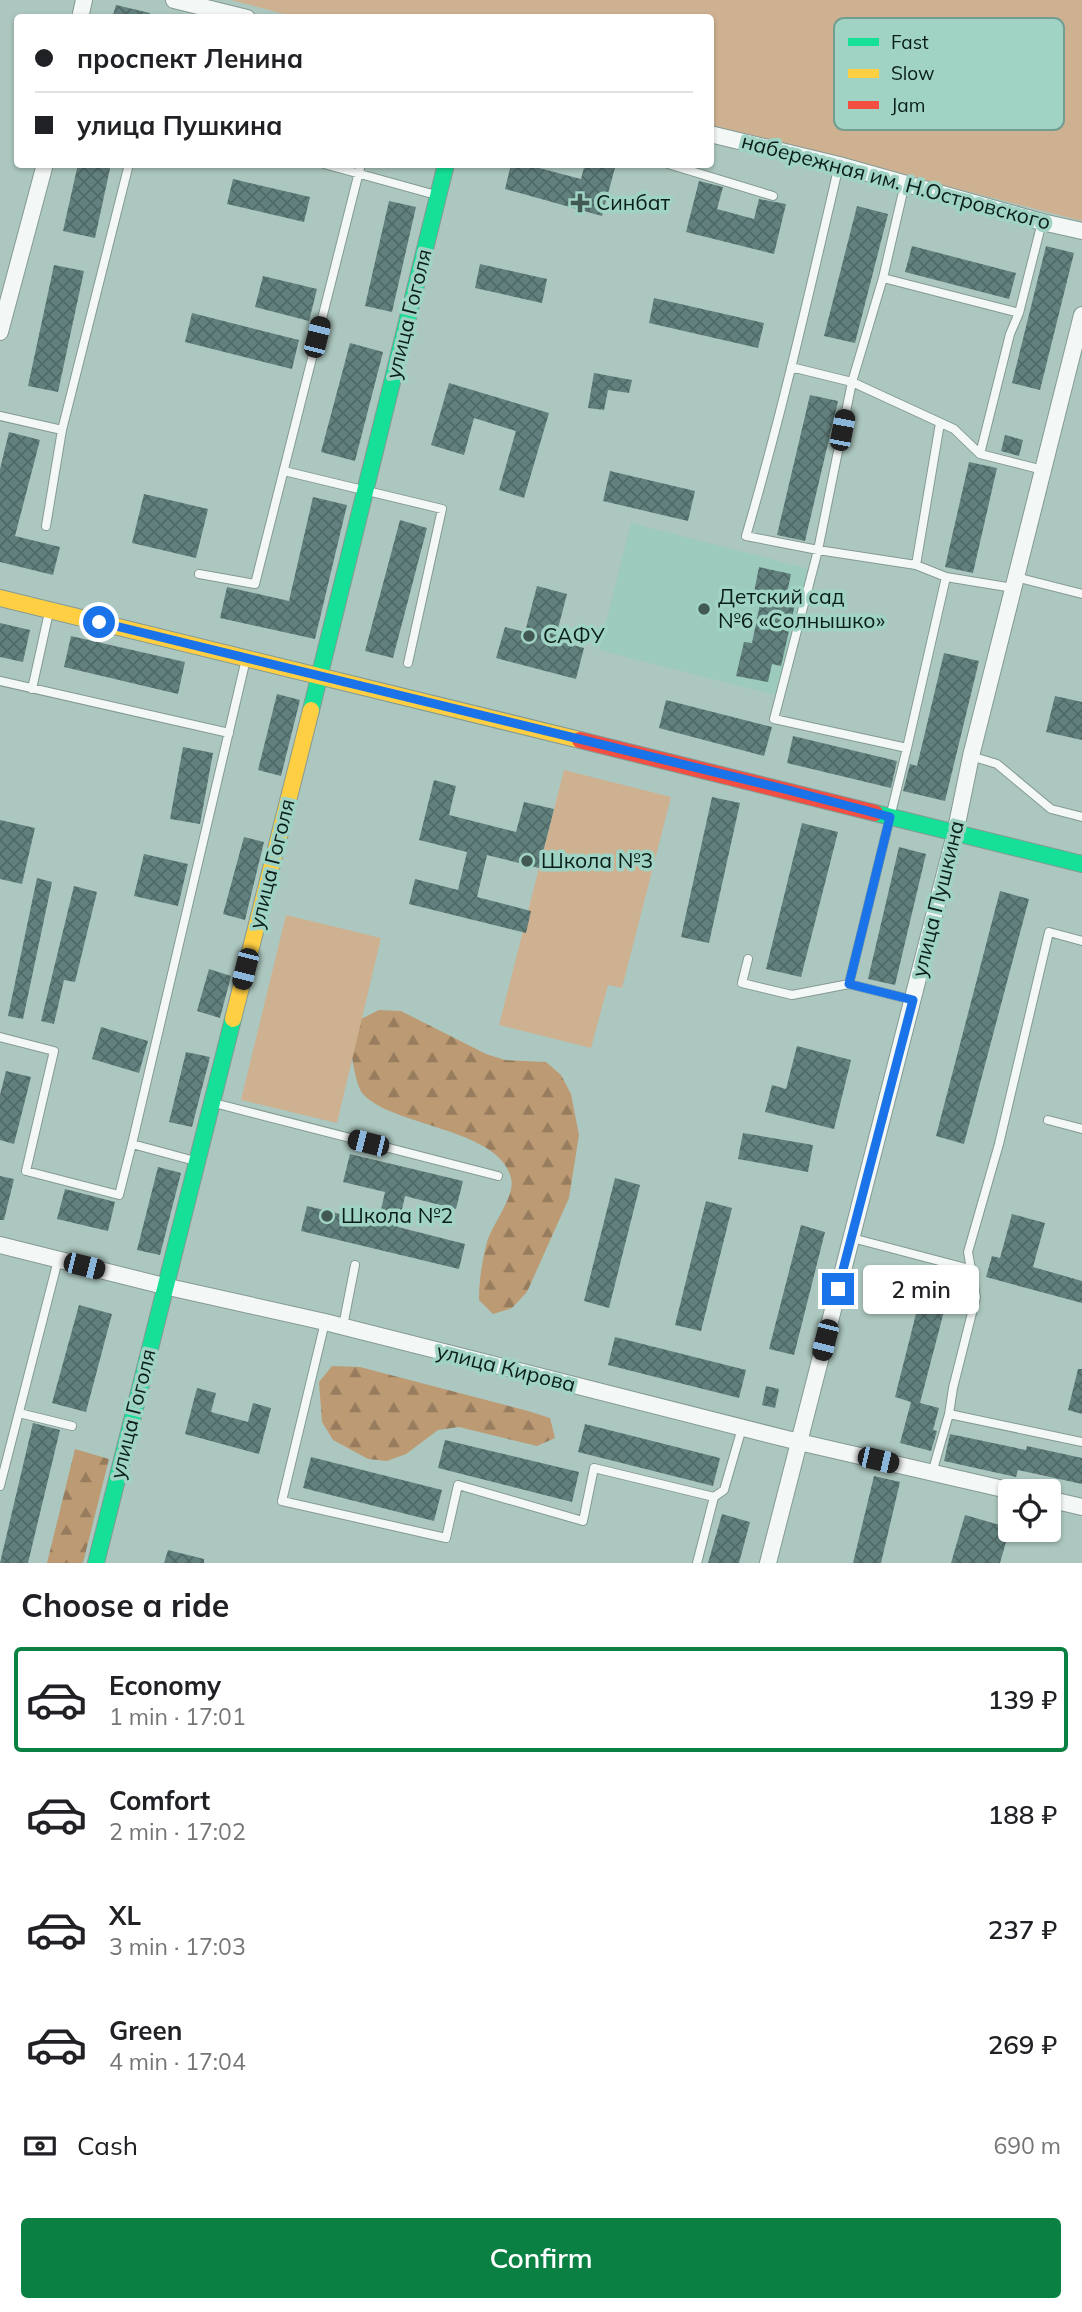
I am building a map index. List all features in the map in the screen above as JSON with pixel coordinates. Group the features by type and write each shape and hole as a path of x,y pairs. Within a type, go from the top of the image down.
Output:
{"street":[{"path":"174,0 231,14"},
{"name":"набережная им. Н.Островского","path":"714,135 839,165 1082,231"},
{"path":"0,332 44,168"},
{"name":"улица Гоголя","path":"96,1563 445,168"},
{"name":"улица Пушкина","path":"768,1563 955,834 971,756 1082,315"},
{"path":"0,598 1082,864"},
{"name":"улица Кирова","path":"0,1245 164,1286 343,1326 799,1442 998,1488"},
{"path":"1061,1502 1082,1507"}],"lane":[{"path":"839,165 792,367 746,536 916,565 946,577 1015,582 1082,594"},
{"path":"46,526 62,430 128,168"},
{"path":"336,168 439,196"},
{"path":"199,574 255,584 360,168"},
{"path":"681,168 773,196"},
{"path":"905,183 883,278 852,382 818,550 774,719 907,748"},
{"path":"980,454 1042,222"},
{"path":"883,278 1019,313"},
{"path":"792,367 852,382 954,429 980,454 1043,470"},
{"path":"0,416 62,430"},
{"path":"916,565 940,423"},
{"path":"284,471 442,509 408,663"},
{"path":"849,984 946,577"},
{"path":"32,688 49,610"},
{"path":"0,1037 54,1051 26,1171 119,1195 247,657"},
{"path":"0,681 229,733"},
{"path":"971,756 997,764 1051,808 1082,817"},
{"path":"932,1473 949,1414 976,1297 968,1252 999,1144 1049,932 1082,941"},
{"path":"748,959 742,983 792,995 849,984 913,1000"},
{"path":"211,1103 498,1177"},
{"path":"1048,1120 1082,1129"},
{"path":"132,1144 196,1162"},
{"path":"852,1238 970,1269"},
{"path":"0,1486 58,1259"},
{"path":"343,1326 355,1265"},
{"path":"325,1322 282,1501 446,1538 458,1485 583,1521 594,1468 714,1497"},
{"path":"19,1413 72,1426"},
{"path":"949,1414 1082,1442"},
{"path":"697,1563 714,1497 724,1490 742,1428"}],"shaded area":[{"path":"231,0 1082,0 1082,221 714,126 714,14 284,14"},
{"name":"Детский сад №6 «Солнышко»","path":"631,523 809,569 776,695 599,650"},
{"path":"564,770 671,797 622,988 608,985 591,1048 499,1025"},
{"path":"286,915 381,938 337,1123 241,1100"}],"green space":[{"path":"379,1010 401,1011 486,1054 505,1060 546,1062 561,1075 571,1094 579,1135 569,1198 527,1292 512,1308 493,1314 479,1300 487,1242 510,1193 511,1178 502,1161 487,1148 467,1138 397,1114 377,1105 363,1094 356,1075 349,1037 359,1020"},
{"path":"332,1366 360,1367 550,1418 555,1438 537,1446 459,1427 438,1430 406,1454 387,1461 368,1459 333,1440 322,1422 319,1382"},
{"path":"75,1449 109,1459 83,1563 47,1563"}],"building":[{"path":"116,5 150,13 150,14 113,14"},
{"path":"77,168 110,168 95,238 63,231"},
{"name":"Синбат","path":"510,168 539,168 581,179 584,168 615,168 602,216 505,189"},
{"path":"233,179 310,197 304,222 227,204"},
{"path":"699,181 723,187 717,209 754,219 759,199 786,204 774,254 686,232"},
{"path":"389,201 416,207 392,312 365,306"},
{"path":"857,206 888,214 855,343 824,336"},
{"path":"912,246 1016,273 1009,299 905,272"},
{"path":"1046,246 1074,253 1040,390 1012,383"},
{"path":"480,264 547,279 542,303 475,288"},
{"path":"54,265 84,271 58,392 28,386"},
{"path":"263,276 317,289 309,321 255,307"},
{"path":"654,298 764,323 758,348 649,323"},
{"path":"192,313 299,340 292,369 185,342"},
{"path":"350,343 383,352 355,461 321,452"},
{"path":"594,373 632,380 629,393 608,390 604,410 588,408"},
{"path":"449,383 549,413 524,498 499,490 516,431 474,418 464,455 431,445"},
{"path":"810,395 838,401 805,541 777,535"},
{"path":"9,432 40,440 15,536 60,547 53,575 0,562 0,469"},
{"path":"1005,435 1023,440 1019,456 1001,451"},
{"path":"969,462 997,468 973,573 945,567"},
{"path":"610,471 695,491 688,521 603,501"},
{"path":"144,494 208,509 196,558 132,543"},
{"path":"313,497 347,505 315,639 220,618 227,587 289,601"},
{"path":"400,520 427,528 393,658 365,651"},
{"path":"759,567 791,574 786,598 796,600 781,666 772,664 768,682 736,676 744,642 752,643 761,599 753,597"},
{"name":"САФУ","path":"537,586 567,594 555,640 584,648 576,679 496,658 505,627 525,632"},
{"path":"0,623 30,630 23,662 0,657"},
{"path":"71,636 185,662 178,694 64,667"},
{"path":"944,653 979,661 945,801 903,791 910,764 917,766"},
{"path":"277,694 300,700 281,776 258,770"},
{"path":"1055,696 1082,702 1082,740 1046,732"},
{"path":"666,700 772,727 764,756 659,728"},
{"path":"793,736 897,761 891,788 787,763"},
{"path":"183,747 213,753 200,824 170,819"},
{"name":"Школа №3","path":"434,780 456,786 449,815 516,832 524,802 554,809 539,868 487,855 477,897 531,911 526,933 409,904 415,879 458,890 467,852 419,840"},
{"path":"712,797 740,803 709,943 681,937"},
{"path":"0,820 35,828 22,884 0,879"},
{"path":"802,823 838,832 801,977 766,969"},
{"path":"244,837 264,842 245,920 223,914"},
{"path":"899,847 926,854 895,985 868,979"},
{"path":"144,854 188,864 178,906 134,896"},
{"path":"37,878 52,882 23,1019 8,1016"},
{"path":"74,886 97,892 75,982 64,980 54,1024 41,1021"},
{"path":"1000,891 1029,899 964,1144 936,1136"},
{"path":"209,969 231,976 220,1018 197,1011"},
{"path":"101,1027 148,1041 139,1073 92,1059"},
{"path":"797,1046 851,1060 834,1129 765,1112 772,1085 786,1089"},
{"path":"186,1052 210,1057 192,1127 169,1122"},
{"path":"6,1071 31,1077 14,1144 0,1140 0,1095"},
{"path":"743,1133 813,1145 808,1172 738,1159"},
{"name":"Школа №2","path":"350,1154 463,1181 456,1209 405,1196 398,1227 465,1244 459,1269 301,1231 307,1206 378,1223 385,1192 343,1182"},
{"path":"158,1167 181,1173 160,1255 137,1250"},
{"path":"0,1176 14,1179 4,1220 0,1220"},
{"path":"615,1178 640,1185 609,1308 584,1301"},
{"path":"65,1189 115,1202 108,1231 57,1219"},
{"path":"706,1201 732,1208 701,1331 675,1325"},
{"path":"1012,1214 1045,1223 1033,1267 1082,1281 1082,1303 986,1277 992,1256 1000,1258"},
{"path":"801,1225 825,1232 794,1355 769,1349"},
{"path":"922,1290 948,1296 920,1403 939,1408 933,1430 937,1431 931,1451 900,1443 911,1402 895,1397"},
{"path":"79,1305 112,1314 86,1412 52,1403"},
{"path":"615,1337 746,1370 739,1398 608,1365"},
{"path":"1078,1369 1082,1369 1082,1414 1068,1410"},
{"path":"766,1386 779,1389 775,1408 762,1405"},
{"path":"197,1388 216,1393 211,1412 248,1422 253,1403 271,1408 259,1454 185,1434"},
{"path":"33,1423 60,1430 28,1563 0,1563"},
{"path":"585,1424 720,1458 713,1486 578,1452"},
{"path":"950,1434 1026,1450 1027,1446 1082,1458 1082,1484 1018,1470 1016,1477 944,1461"},
{"path":"445,1440 579,1472 572,1502 438,1468"},
{"path":"311,1457 442,1490 434,1521 303,1488"},
{"path":"874,1476 900,1482 881,1563 853,1563"},
{"path":"722,1514 750,1522 739,1563 708,1563"},
{"path":"965,1515 998,1525 998,1542 1006,1542 1000,1563 951,1563"},
{"path":"168,1550 204,1559 204,1563 164,1563"}],"traffic: fast":[{"path":"311,710 445,168"},
{"path":"875,813 1082,864"},
{"path":"96,1563 233,1019"}],"traffic: slow":[{"path":"0,598 580,740"},
{"path":"233,1019 311,710"}],"traffic: jam":[{"path":"580,740 875,813"}],"place":[{"name":"Синбат","path":"580,203"},
{"name":"Детский сад №6 «Солнышко»","path":"704,609"},
{"name":"САФУ","path":"529,636"},
{"name":"Школа №3","path":"527,861"},
{"name":"Школа №2","path":"327,1216"}],"route":[{"path":"99,622 890,817 849,984 913,1000 838,1289"}]}
